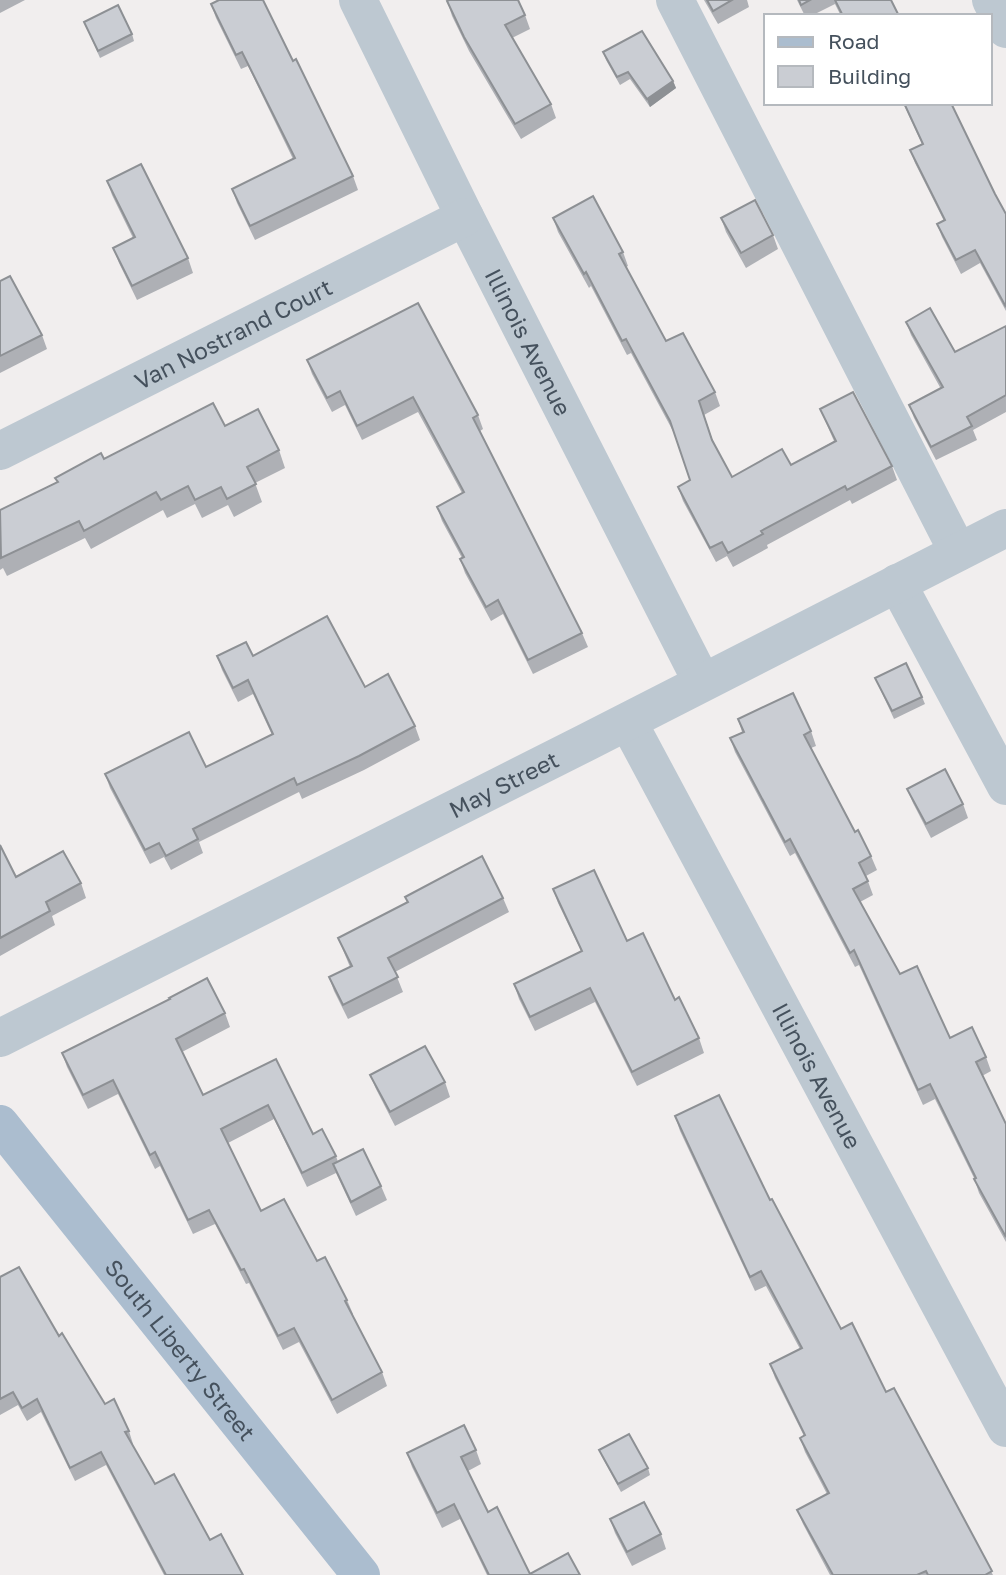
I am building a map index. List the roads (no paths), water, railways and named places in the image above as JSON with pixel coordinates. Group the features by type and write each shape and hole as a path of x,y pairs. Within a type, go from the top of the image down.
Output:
{"main road":[{"name":"South Liberty Street","path":"0,1124 361,1575"}],"street":[{"name":"Illinois Avenue","path":"358,0 465,217 702,682"},
{"path":"675,0 958,552"},
{"path":"991,0 1006,30"},
{"name":"Van Nostrand Court","path":"0,451 465,217"},
{"name":"May Street","path":"0,1038 628,722 1006,528"},
{"path":"897,583 1006,786"},
{"name":"Illinois Avenue","path":"628,722 1006,1428"}]}
